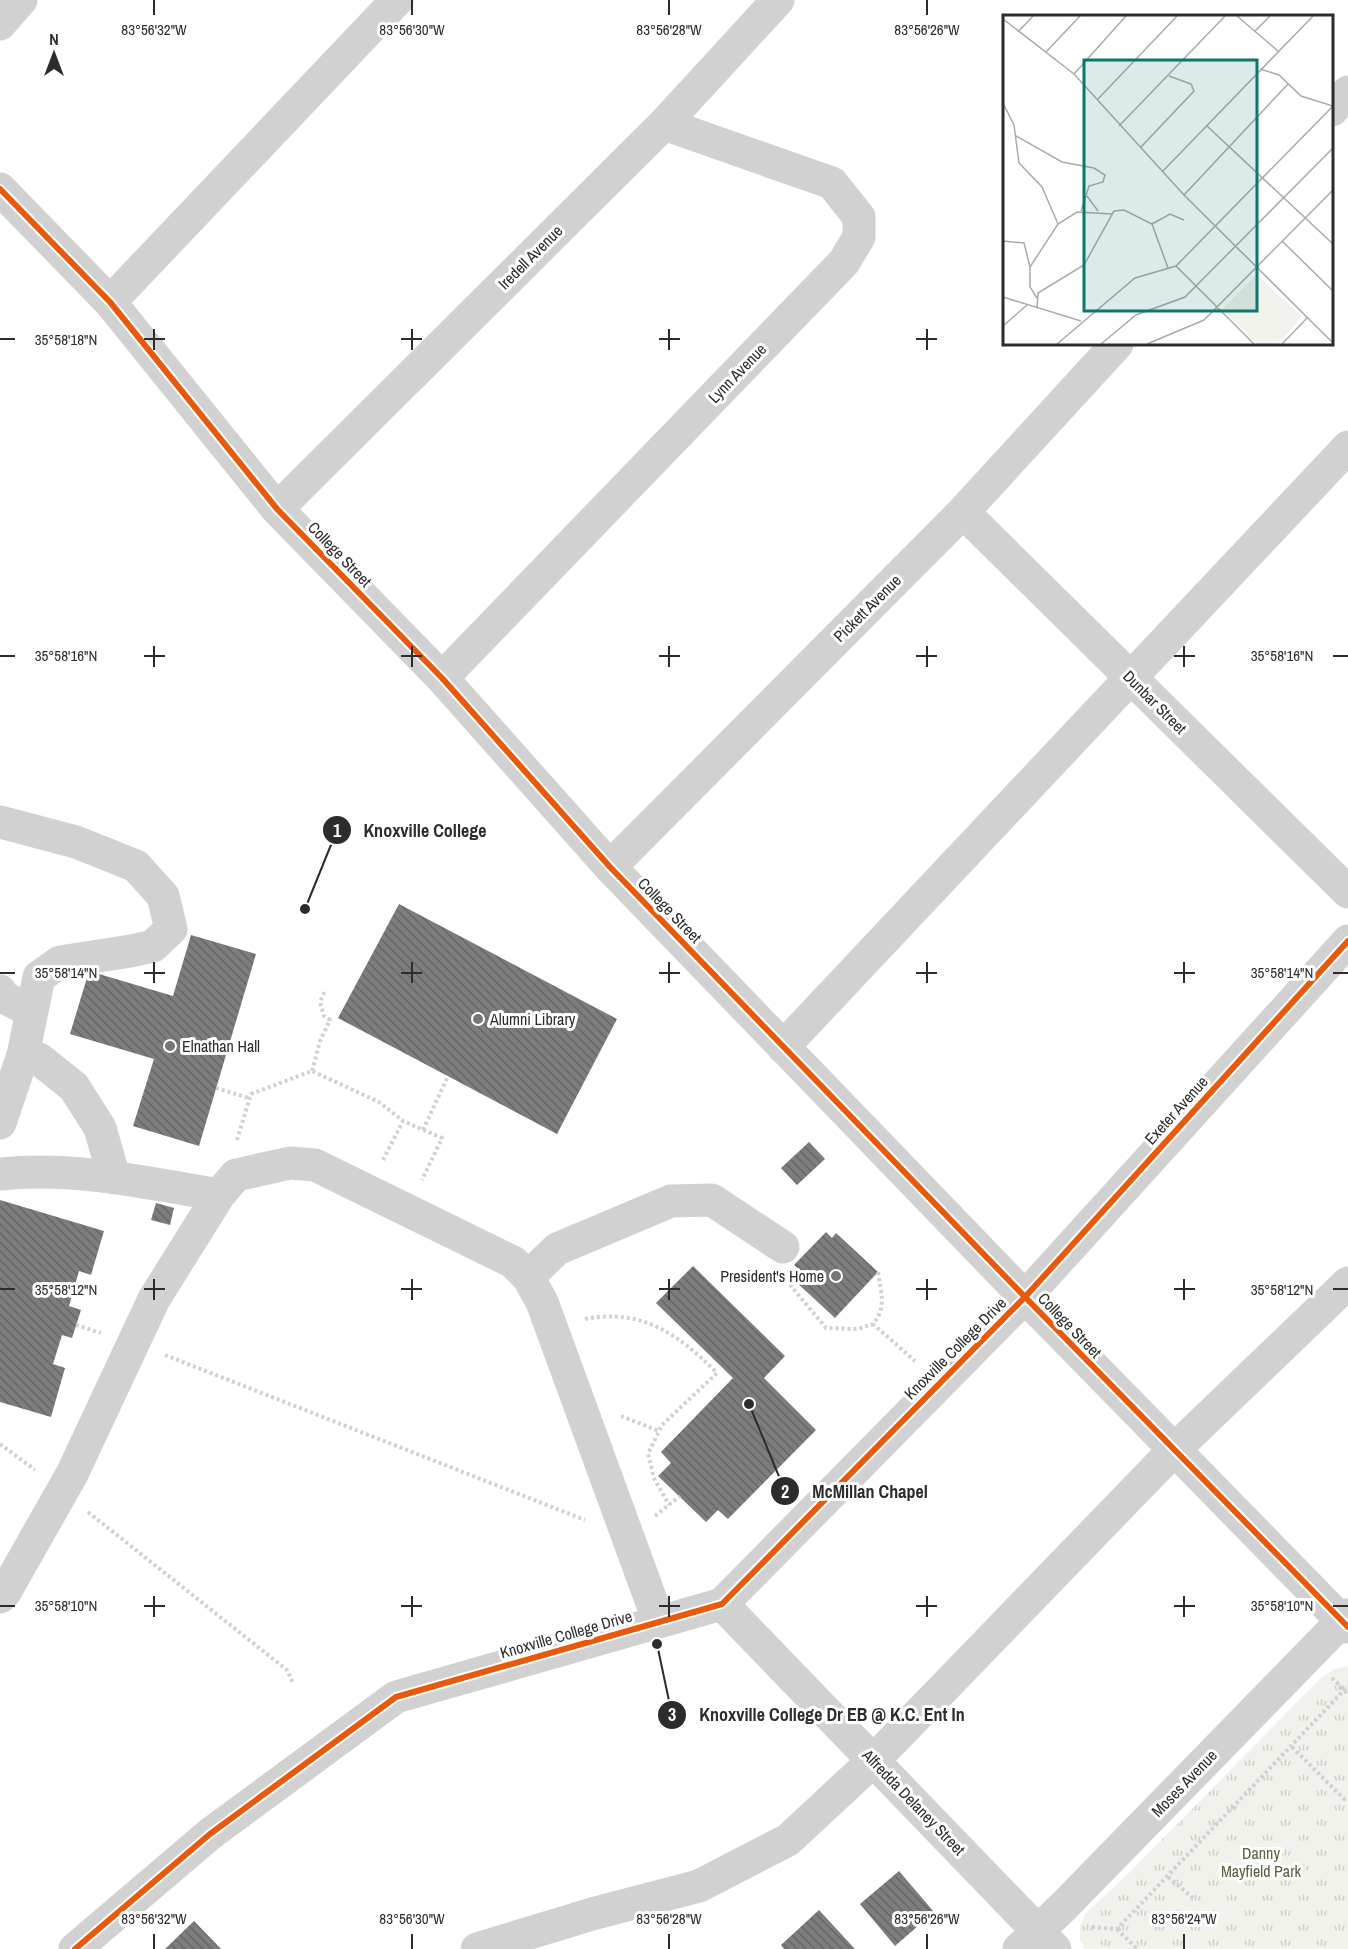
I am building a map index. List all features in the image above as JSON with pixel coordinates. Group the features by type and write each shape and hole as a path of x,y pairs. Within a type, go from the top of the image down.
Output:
{"street":[{"path":"0,24 21,0"},
{"path":"110,302 397,0"},
{"name":"Iredell Avenue","path":"277,509 664,124 778,0"},
{"path":"1333,109 1348,92"},
{"name":"Lynn Avenue","path":"442,678 844,262 859,237 859,216 832,183 664,124"},
{"name":"College Street","path":"0,189 110,302 277,509 442,678 610,867 1025,1298 1346,1621"},
{"name":"Pickett Avenue","path":"610,867 963,512 1117,345"},
{"path":"783,1047 1348,447"},
{"name":"Dunbar Street","path":"963,512 1348,892"},
{"path":"0,822 76,842 136,866 163,896 171,929 153,946 60,962 39,977 23,1055 0,1123"},
{"name":"Exeter Avenue","path":"1025,1298 1348,941"},
{"path":"0,991 2,996 32,1012"},
{"path":"23,1055 39,1059 74,1087 100,1128 114,1177"},
{"path":"0,1174 22,1172 228,1185 290,1164 315,1165 513,1262 528,1277 542,1302 659,1622"},
{"path":"0,1598 72,1474 154,1299 228,1185"},
{"path":"528,1277 557,1249 671,1201 712,1200 783,1247"},
{"path":"477,1949 592,1914 699,1886 788,1840 874,1760 1174,1450 1348,1283"},
{"name":"Knoxville College Drive","path":"75,1949 210,1834 396,1697 722,1604 1025,1298"},
{"name":"Alfredda Delaney Street","path":"722,1604 874,1760 1037,1944"},
{"name":"Moses Avenue","path":"1037,1944 1346,1621"}],"path":[{"path":"312,1071 320,1041 330,1020 324,1016 320,1002 325,991"},
{"path":"228,1185 231,1160 251,1094 312,1071 379,1102 403,1121 442,1138 408,1210"},
{"path":"423,1130 448,1076"},
{"path":"216,1088 249,1098"},
{"path":"368,1191 403,1121"},
{"path":"783,1247 771,1263 826,1328 858,1329 873,1324 881,1314 883,1300 878,1272"},
{"path":"553,1330 587,1318 622,1316 649,1323 695,1351 717,1373 662,1425 648,1454 654,1478 669,1505"},
{"path":"873,1324 940,1384"},
{"path":"76,1325 134,1342 628,1537"},
{"path":"0,1444 287,1670 294,1683"},
{"path":"1117,1929 1347,1690 1325,1671"},
{"path":"1292,1747 1344,1799 1348,1798"},
{"path":"1168,1877 1193,1898"},
{"path":"1082,1926 1117,1929 1137,1949"}],"green space":[{"name":"Danny Mayfield Park","path":"1348,1666 1348,1949 1085,1949 1080,1941 1080,1925 1086,1913 1130,1872 1317,1682 1332,1670"}],"building":[{"name":"Alumni Library","path":"399,904 617,1019 557,1134 338,1018"},
{"name":"Elnathan Hall","path":"191,935 256,954 199,1146 133,1126 154,1059 70,1034 89,971 173,996"},
{"path":"809,1142 825,1159 797,1185 781,1168"},
{"path":"0,1200 104,1231 91,1275 79,1271 69,1306 81,1310 72,1338 62,1335 53,1364 65,1368 51,1417 0,1402"},
{"path":"156,1203 174,1208 170,1225 151,1220"},
{"name":"President's Home","path":"826,1232 832,1238 836,1233 878,1272 835,1318 794,1280 802,1272 794,1265"},
{"path":"693,1266 785,1356 764,1378 816,1430 728,1519 718,1510 706,1522 658,1476 671,1463 661,1452 733,1378 656,1303"},
{"path":"899,1871 934,1912 895,1946 860,1904"},
{"path":"819,1910 855,1949 784,1949 781,1945"},
{"path":"194,1921 221,1949 165,1949"}],"cycle path":[{"path":"0,189 110,302 277,509 442,678 610,867 1025,1297 1348,1627"},
{"path":"75,1949 210,1834 396,1697 722,1604 1025,1297 1348,941"}],"place":[{"name":"Knoxville College","path":"305,909"},
{"name":"Alumni Library","path":"478,1019"},
{"name":"Elnathan Hall","path":"170,1046"},
{"name":"President's Home","path":"836,1276"},
{"name":"McMillan Chapel","path":"749,1404"},
{"name":"Knoxville College Dr EB @ K.C. Ent In","path":"657,1644"}]}
